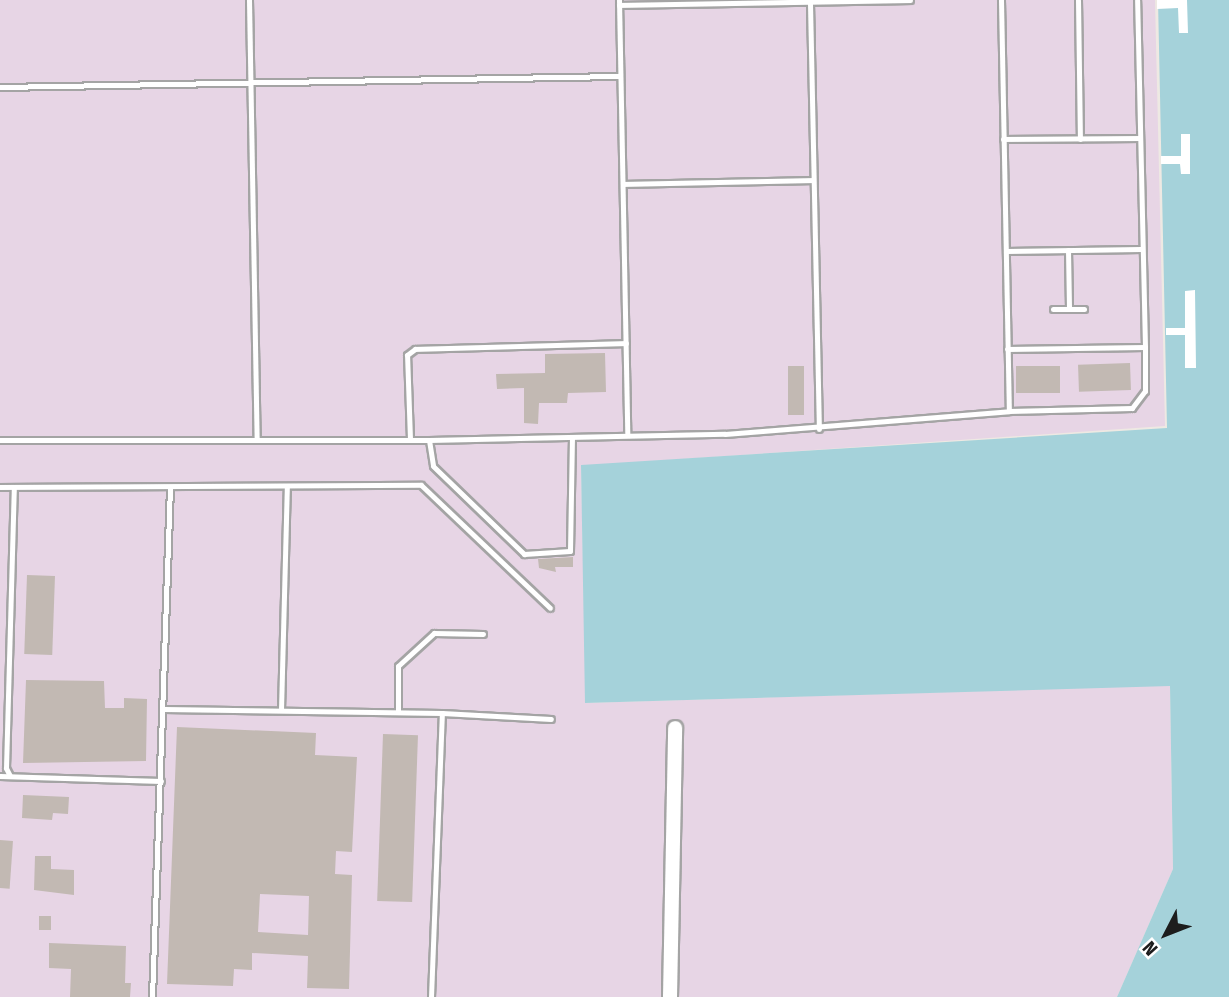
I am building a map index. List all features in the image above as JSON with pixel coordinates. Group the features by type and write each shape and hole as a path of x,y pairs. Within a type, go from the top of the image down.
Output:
{"street":[{"path":"670,997 676,728"}],"lane":[{"path":"249,0 257,440"},
{"path":"627,435 619,3 910,0"},
{"path":"1001,0 1009,411"},
{"path":"1078,0 1080,139"},
{"path":"0,440 429,440 572,437 819,429 1009,411 1132,408 1144,391 1145,347 1137,0"},
{"path":"810,3 819,429"},
{"path":"0,88 620,76"},
{"path":"1003,139 1139,138"},
{"path":"623,184 813,180"},
{"path":"1006,251 1141,249"},
{"path":"1068,250 1069,309"},
{"path":"1053,309 1084,309"},
{"path":"410,439 407,355 415,349 626,343"},
{"path":"1007,349 1145,347"},
{"path":"429,440 430,462 437,472 524,554 568,552 572,546 572,437"},
{"path":"0,487 421,485 550,608"},
{"path":"152,997 170,486"},
{"path":"281,710 287,486"},
{"path":"10,776 6,768 14,487"},
{"path":"398,712 398,666 434,633 483,634"},
{"path":"164,709 442,713 551,719"},
{"path":"431,997 442,713"},
{"path":"0,776 161,781"}],"shaded area":[{"path":"0,0 1155,0 1165,426 581,466 586,703 1170,685 1173,869 1117,997 0,997"}],"water":[{"path":"1158,0 1229,0 1229,997 1117,997 1173,869 1170,686 585,703 581,465 1167,428"}],"pier":[{"path":"1157,0 1187,0 1188,33 1179,33 1178,8 1157,9"},
{"path":"1181,134 1190,134 1190,174 1181,174 1180,164 1161,164 1161,156 1181,156"},
{"path":"1195,290 1196,368 1185,368 1185,335 1166,335 1166,328 1185,328 1185,291"}],"building":[{"path":"605,353 606,392 568,393 567,403 539,403 538,424 524,423 524,388 497,389 496,374 545,373 545,354"},
{"path":"1130,363 1131,390 1079,392 1078,365"},
{"path":"788,366 804,366 804,415 788,415"},
{"path":"1016,366 1060,366 1060,393 1016,393"},
{"path":"573,557 573,567 555,567 556,572 539,568 538,559"},
{"path":"27,575 55,576 52,655 24,654"},
{"path":"26,680 104,681 105,708 124,708 124,698 147,699 146,761 23,763"},
{"path":"177,727 316,733 315,755 357,757 352,852 336,851 335,874 352,875 349,989 307,988 308,956 252,953 252,970 234,969 233,986 167,984","holes":["260,894 309,896 308,935 258,932"]},
{"path":"383,734 418,735 412,902 377,901"},
{"path":"23,795 69,797 68,814 53,813 52,820 22,818"},
{"path":"0,840 13,841 10,889 0,888"},
{"path":"35,856 51,856 51,869 74,870 74,895 34,890"},
{"path":"39,916 51,916 51,930 39,930"},
{"path":"49,943 126,946 125,983 131,983 130,997 70,997 71,969 49,968"}]}
